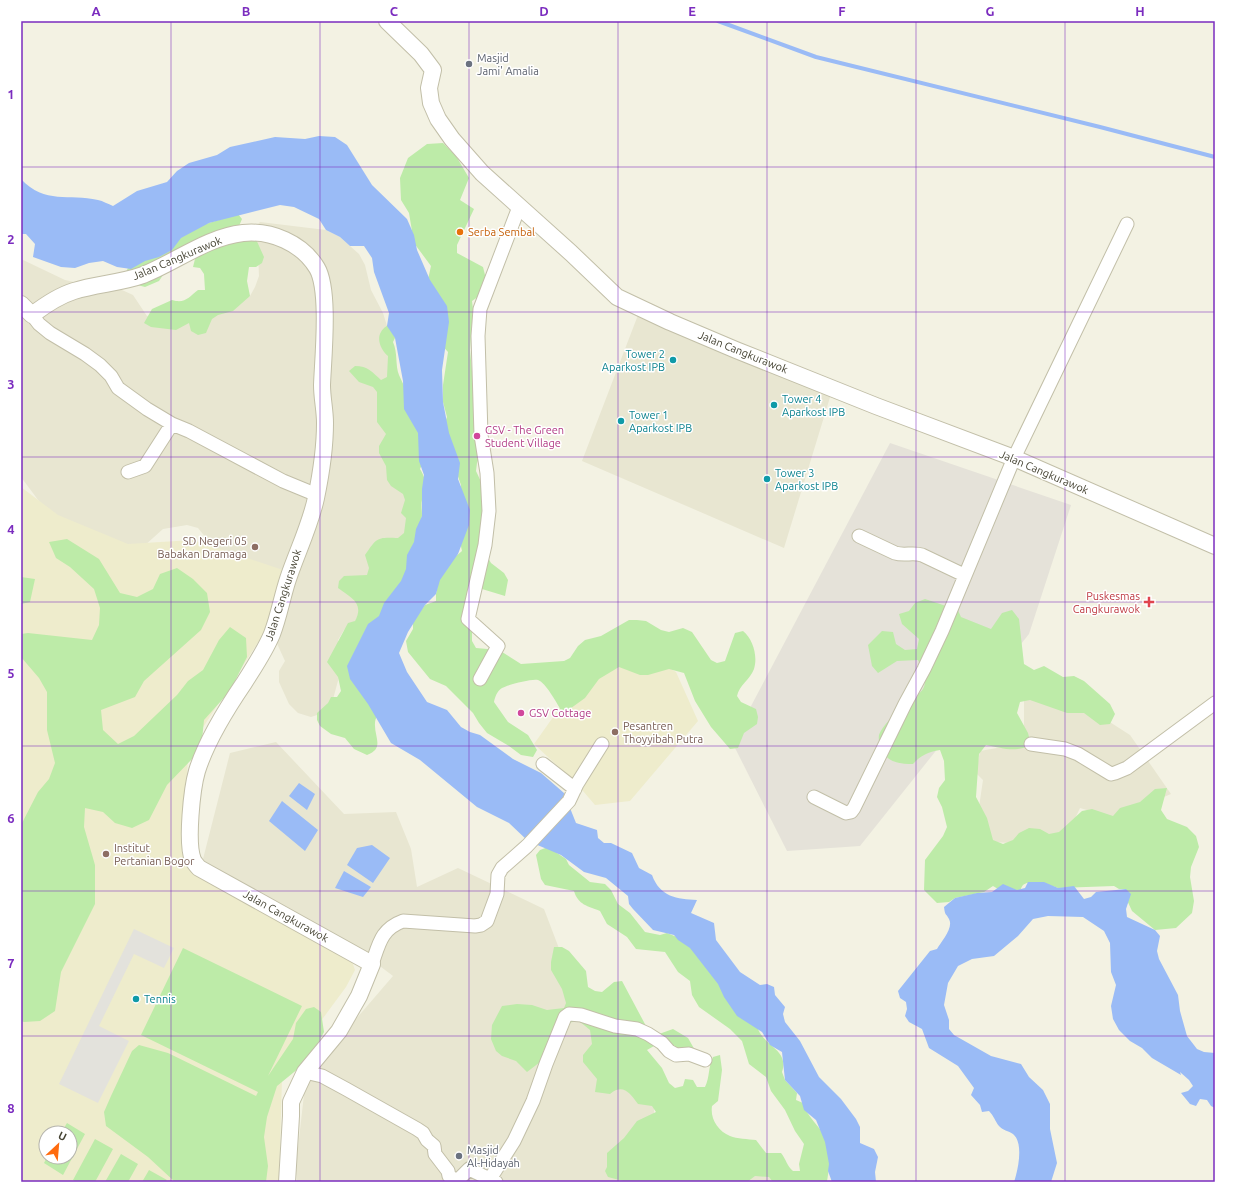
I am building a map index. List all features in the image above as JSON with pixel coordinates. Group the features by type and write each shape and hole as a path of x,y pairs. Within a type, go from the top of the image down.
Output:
{"street":[{"name":"Jalan Cangkurawok","path":"387,21 421,54 433,70 429,88 431,103 438,119 452,139 482,173 571,253 617,297 670,322 736,350 876,406 1014,458 1215,546"},
{"path":"480,679 498,646 468,619 485,546 489,511 487,474 481,435 478,336 480,309 519,207"},
{"path":"814,797 846,813 851,812 854,808 942,631 1014,458 1127,224"},
{"name":"Jalan Cangkurawok","path":"27,309 49,302 74,291 142,275 188,252 222,239 243,234 261,233 278,237 292,244 308,255 318,269 321,279 324,303 322,388 325,421 323,451 317,495 311,519 282,598 273,633 265,650 221,721 200,761 191,796 191,850 193,860 198,868 372,964"},
{"path":"27,309 39,324 50,333 100,365 111,376 118,388 147,409 172,424 189,431 283,481 317,495"},
{"path":"128,472 145,466 172,424"},
{"path":"859,536 895,554 900,555 916,553 922,555 964,576"},
{"path":"1030,744 1065,749 1078,754 1111,774 1127,768 1215,703"},
{"path":"287,1182 291,1102 305,1072 339,1031 358,996 382,937 392,925 403,921 475,926 481,925 487,921 497,894 498,875 502,868 527,846 569,801 602,744"},
{"path":"543,764 575,789"},
{"path":"305,1072 322,1076 420,1131 434,1146 435,1154 448,1171 449,1176 457,1180 470,1169 491,1181 514,1141 533,1101 565,1016 569,1014 581,1015 614,1026 637,1029 662,1043 669,1051 676,1055 689,1054 705,1060"}],"shaded area":[{"path":"260,222 326,230 340,237 359,254 365,265 371,290 383,313 387,326 397,428 410,530 355,621 344,630 338,640 339,677 332,703 323,713 311,717 298,713 289,704 279,682 279,671 285,661 269,626 223,559 198,528 187,525 163,529 144,546 120,552 50,516 21,477 21,259 65,280 87,285 110,286 122,290 133,295 147,316 229,308 250,296 259,276 258,252 252,230"},
{"path":"638,315 831,394 784,548 582,461"},
{"path":"890,443 1071,505 1029,634 860,846 787,851 732,742"},
{"name":"Institut Pertanian Bogor","path":"21,487 58,515 128,544 193,540 283,570 266,630 189,749 182,833 198,876 349,953 355,970 346,987 301,1048 282,1079 279,1182 21,1182"},
{"name":"Pesantren Thoyyibah Putra","path":"640,651 676,672 698,721 630,801 595,805 577,784 534,744 573,689"},
{"path":"1024,697 1091,710 1130,735 1171,794 1114,818 1080,808 1069,831 1011,843 992,842 979,807 983,780 976,773 980,751 1019,744 1024,726"},
{"path":"276,742 344,814 396,812 411,849 417,887 458,868 544,909 579,1001 654,1089 654,1124 697,1182 297,1182 296,1165 306,1077 393,976 352,945 202,863 230,753"},
{"path":"134,929 174,948 164,968 134,954 99,1026 129,1041 98,1103 59,1084"},
{"path":"771,1168 778,1182 728,1182"}],"green space":[{"path":"443,143 456,156 469,178 460,200 474,209 457,245 457,253 483,267 485,275 485,292 472,301 473,309 470,350 480,455 476,471 490,501 487,556 491,563 504,573 508,580 505,596 482,589 478,595 472,641 476,648 499,650 521,664 564,661 570,658 578,646 585,640 601,636 629,620 637,620 646,621 661,630 669,632 683,628 692,632 711,660 717,663 725,661 735,633 743,631 750,638 754,648 755,664 752,673 738,692 737,696 741,702 756,709 758,717 757,724 744,733 738,748 730,749 711,727 695,701 684,673 669,669 648,675 640,675 619,667 599,679 585,698 567,711 561,710 554,698 538,680 520,682 500,689 496,694 494,702 508,722 528,735 537,750 533,757 521,755 487,733 473,713 446,686 430,679 408,652 406,641 413,629 413,621 425,605 436,601 441,569 462,551 459,537 461,485 442,430 447,417 443,402 443,385 448,352 439,342 427,284 431,266 414,243 409,213 401,200 400,178 408,158 427,144"},
{"path":"238,214 242,219 239,226 255,237 264,257 262,263 256,267 249,267 247,281 250,296 233,311 218,315 212,319 206,333 198,335 191,331 189,323 176,330 151,327 144,323 152,309 172,300 184,300 198,290 205,290 204,274 200,268 193,267 198,247 167,269 159,281 145,287 130,283 124,277 130,263 167,236"},
{"path":"392,322 395,338 393,342 399,375 419,422 422,435 424,459 420,469 425,484 422,502 422,516 381,708 375,721 377,745 376,749 367,755 354,749 345,738 331,734 320,726 317,720 317,713 328,703 331,697 337,697 341,691 338,677 327,662 348,623 355,621 358,615 355,601 338,588 339,581 344,576 367,575 369,568 365,555 372,545 381,538 398,538 404,533 406,518 401,513 405,500 403,494 391,486 387,480 386,466 379,453 379,446 386,434 377,422 377,392 373,387 359,382 349,371 355,366 359,366 370,370 381,380 387,377 388,356 379,342 379,338 382,331"},
{"path":"67,539 99,559 120,593 137,597 153,589 160,574 177,568 193,579 207,593 210,612 201,630 144,681 135,697 101,710 103,730 118,744 134,736 177,695 188,681 203,670 219,640 230,627 246,638 247,657 230,691 204,720 202,740 193,758 167,785 149,820 132,828 115,823 103,812 85,808 84,827 95,865 95,904 61,972 55,1011 40,1021 24,1022 21,1021 21,825 38,792 49,779 55,763 47,730 47,692 39,678 21,657 21,634 28,633 92,640 99,625 100,608 94,589 70,567 56,558 49,542"},
{"path":"21,577 35,579 30,602 21,604"},
{"path":"925,599 946,606 956,606 961,617 991,629 1002,613 1012,610 1019,619 1024,664 1034,670 1044,666 1063,677 1074,676 1084,681 1110,704 1115,714 1110,724 1100,725 1084,713 1067,713 1030,700 1020,702 1017,713 1028,733 1031,745 1014,749 986,745 979,754 976,797 987,818 993,840 1003,844 1013,840 1019,833 1029,828 1040,829 1049,834 1059,832 1082,811 1092,809 1113,816 1120,808 1140,802 1155,789 1167,788 1161,810 1167,819 1187,827 1196,836 1199,847 1191,867 1190,877 1194,901 1192,913 1176,928 1155,930 1132,911 1126,898 1126,889 1119,889 1114,886 1058,888 1045,884 1026,883 1021,888 1019,894 998,889 993,886 984,892 955,898 949,902 937,903 924,890 925,860 943,836 947,827 942,807 937,797 939,788 945,780 944,761 940,750 925,754 913,764 893,761 883,753 879,740 881,731 895,713 922,691 925,678 918,660 897,661 878,673 872,666 868,645 882,631 893,632 896,644 905,650 917,649 919,639 902,624 899,614 909,611 915,603"},
{"path":"548,847 566,859 569,865 590,882 605,884 611,890 618,904 630,913 645,932 660,935 667,933 694,944 757,1026 760,1033 782,1058 782,1072 785,1080 797,1093 796,1100 803,1103 808,1114 825,1136 831,1148 827,1182 773,1182 769,1177 755,1176 747,1182 627,1182 608,1177 605,1171 607,1167 607,1153 624,1138 637,1121 656,1112 652,1106 638,1104 629,1093 622,1089 610,1094 595,1092 597,1079 583,1062 583,1055 592,1044 590,1030 579,1021 567,1023 548,1056 527,1072 516,1061 502,1056 496,1051 491,1039 492,1025 502,1006 517,1004 532,1005 547,1010 564,1008 566,1003 562,989 551,970 554,947 562,947 569,951 586,971 588,987 595,991 602,992 614,982 622,981 646,1026 659,1034 673,1029 688,1038 696,1052 686,1060 675,1060 654,1046 647,1050 662,1068 669,1083 675,1088 683,1086 685,1079 693,1080 697,1087 705,1087 713,1057 720,1055 722,1070 718,1101 712,1106 712,1115 716,1124 722,1131 730,1136 756,1140 766,1153 781,1153 793,1171 800,1171 799,1164 804,1144 795,1131 785,1110 771,1091 766,1077 749,1064 742,1041 730,1029 699,1007 692,995 690,981 678,972 665,952 636,949 627,937 607,924 600,911 581,902 574,891 545,885 541,879 536,855 540,850"},
{"path":"183,948 302,1006 268,1076 293,1039 296,1023 306,1009 314,1007 321,1012 324,1032 310,1059 277,1086 267,1117 264,1137 268,1166 266,1182 175,1182 148,1157 106,1126 104,1112 132,1051 139,1045 168,1053 256,1096 258,1092 141,1035"},
{"path":"78,1130 85,1134 78,1147"},
{"path":"95,1139 113,1149 95,1182 76,1182 73,1180"},
{"path":"121,1154 138,1164 128,1182 105,1182"},
{"path":"47,1165 68,1165 63,1175"},
{"path":"149,1170 167,1180 165,1182 142,1182"}],"water":[{"path":"319,136 335,137 347,145 372,185 407,219 414,235 417,250 430,280 447,306 449,322 442,370 443,402 449,433 460,463 458,479 470,510 469,525 458,554 440,580 436,594 425,605 408,632 399,653 407,672 427,702 447,710 461,727 480,735 513,759 541,773 564,793 576,823 597,830 598,838 604,843 611,843 632,853 639,868 652,875 655,882 664,892 683,899 697,900 691,913 714,923 716,940 740,972 760,985 767,984 774,987 775,995 785,1007 783,1014 785,1022 800,1041 819,1077 841,1099 856,1119 860,1127 860,1143 874,1149 878,1157 875,1172 876,1182 832,1182 828,1171 829,1164 825,1142 816,1120 804,1110 800,1096 785,1080 782,1052 770,1045 762,1032 737,1016 724,997 718,984 690,948 678,940 674,935 653,930 629,904 628,896 606,878 584,872 561,855 528,841 509,823 477,807 420,760 391,743 368,704 350,679 347,666 368,624 379,616 384,603 401,581 406,569 407,555 414,542 416,529 422,516 422,489 424,475 419,461 418,433 404,409 403,381 395,338 387,326 389,313 374,272 372,258 364,246 350,246 340,237 326,230 319,219 294,207 280,205 209,223 181,238 172,250 159,257 145,261 131,269 117,267 103,261 89,263 75,268 61,267 33,257 35,244 26,234 21,234 21,179 30,187 48,195 100,200 113,206 137,191 167,182 177,171 189,163 217,155 230,147 275,137 305,139"},
{"path":"299,783 315,794 307,810 289,796"},
{"path":"282,801 318,830 305,851 269,821"},
{"path":"372,845 390,858 373,883 347,865 357,848"},
{"path":"344,871 371,887 363,897 335,888"},
{"path":"1028,882 1044,882 1058,888 1074,886 1084,899 1091,897 1096,892 1126,889 1131,894 1126,909 1127,917 1155,930 1160,936 1157,951 1159,959 1178,995 1180,1011 1187,1036 1197,1049 1204,1052 1215,1053 1215,1108 1211,1106 1207,1100 1200,1099 1196,1106 1190,1104 1181,1093 1188,1091 1193,1086 1189,1080 1180,1072 1181,1075 1152,1058 1142,1048 1130,1041 1119,1030 1113,1019 1111,1006 1116,985 1111,972 1110,943 1104,931 1083,917 1048,916 1033,919 1018,936 994,956 972,959 958,966 948,983 944,1005 949,1020 949,1029 954,1035 991,1056 1021,1064 1029,1077 1043,1090 1050,1104 1050,1129 1057,1163 1051,1182 1014,1182 1019,1157 1016,1138 1013,1134 1000,1127 989,1111 982,1112 980,1105 971,1095 974,1088 958,1066 929,1048 922,1029 909,1022 905,1016 907,1009 906,1002 900,998 898,991 930,951 937,949 946,935 950,923 944,907 955,898 977,893 992,892 1003,884 1017,890 1025,888"}],"waterway":[{"path":"718,21 816,57 1215,157"}],"place":[{"name":"Masjid Jami' Amalia","path":"469,64"},
{"name":"Serba Sembal","path":"460,232"},
{"name":"Tower 2 Aparkost IPB","path":"673,360"},
{"name":"Tower 4 Aparkost IPB","path":"774,405"},
{"name":"Tower 1 Aparkost IPB","path":"621,421"},
{"name":"GSV - The Green Student Village","path":"477,436"},
{"name":"Tower 3 Aparkost IPB","path":"767,479"},
{"name":"SD Negeri 05 Babakan Dramaga","path":"255,547"},
{"name":"Puskesmas Cangkurawok","path":"1149,602"},
{"name":"GSV Cottage","path":"521,713"},
{"name":"Pesantren Thoyyibah Putra","path":"615,732"},
{"name":"Institut Pertanian Bogor","path":"106,854"},
{"name":"Tennis","path":"136,999"},
{"name":"Masjid Al-Hidayah","path":"459,1156"}]}
